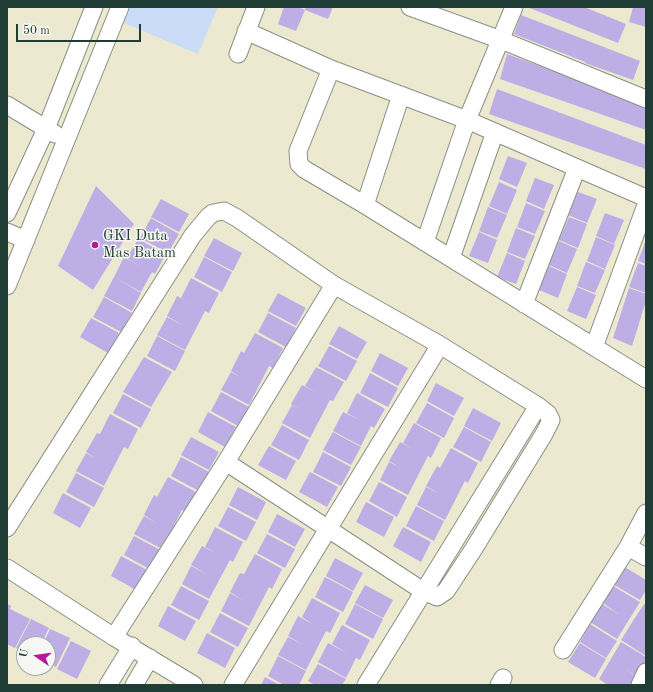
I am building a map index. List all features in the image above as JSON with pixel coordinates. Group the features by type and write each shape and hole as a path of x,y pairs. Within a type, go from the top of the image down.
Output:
{"street":[{"path":"7,213 46,129 94,7"},
{"path":"7,286 120,7"},
{"path":"238,54 256,7"},
{"path":"410,7 501,40 646,98"},
{"path":"425,242 467,120 514,7"},
{"path":"246,31 331,69 467,120 646,198"},
{"path":"331,69 298,151 297,158 299,164 304,170 365,205 646,379"},
{"path":"365,205 401,95"},
{"path":"7,105 67,140"},
{"path":"451,258 495,132"},
{"path":"524,304 577,168"},
{"path":"594,347 646,205"},
{"path":"7,528 193,235 213,213 224,211 334,285 440,345 538,406 366,685"},
{"path":"7,232 26,240"},
{"path":"114,637 226,462 334,285"},
{"path":"233,685 440,345"},
{"path":"226,462 423,591"},
{"path":"563,650 628,546 646,513"},
{"path":"628,546 646,557"},
{"path":"7,568 114,637 132,646 194,685"},
{"path":"108,685 132,646"},
{"path":"134,685 150,658"},
{"path":"640,685 646,672"}],"shaded area":[{"path":"128,7 218,7 198,54 121,22"}],"building":[{"path":"284,7 298,7 305,10 296,31 278,24"},
{"path":"306,7 333,7 328,19 305,10"},
{"path":"527,7 584,7 626,24 618,43"},
{"path":"633,7 646,7 646,27 629,22"},
{"path":"521,15 640,61 633,80 585,63 588,54 585,62 514,34"},
{"path":"507,54 646,105 646,130 500,79"},
{"path":"497,89 646,145 646,169 489,114"},
{"path":"508,156 527,163 517,187 499,179"},
{"path":"535,178 554,185 544,209 526,201"},
{"path":"499,182 517,190 507,214 489,206"},
{"name":"GKI Duta Mas Batam","path":"96,186 134,224 93,290 58,266"},
{"path":"578,192 597,199 587,223 568,215"},
{"path":"161,199 189,214 179,232 151,217"},
{"path":"526,203 545,211 535,234 517,227"},
{"path":"488,207 507,215 497,238 479,231"},
{"path":"605,213 624,220 614,244 596,236"},
{"path":"569,217 587,224 578,248 559,240"},
{"path":"151,218 179,234 168,253 140,238"},
{"path":"516,228 535,236 525,259 507,252"},
{"path":"479,232 497,240 488,263 469,256"},
{"path":"596,237 615,245 605,269 587,261"},
{"path":"214,238 242,253 233,271 204,256"},
{"path":"138,239 166,254 155,274 152,272 141,292 114,277 124,257 140,266 127,258"},
{"path":"646,240 646,264 638,261"},
{"path":"559,241 577,249 567,273 549,265"},
{"path":"507,253 525,261 516,284 497,277"},
{"path":"204,257 232,272 222,292 194,277"},
{"path":"586,262 605,270 595,293 577,286"},
{"path":"638,263 646,266 646,293 629,287"},
{"path":"549,266 567,274 558,298 539,290"},
{"path":"114,277 141,293 132,311 104,296"},
{"path":"191,278 219,293 209,313 205,311 185,350 157,335 167,317 184,326 167,316 177,296 193,305 181,298"},
{"path":"577,287 596,295 586,319 567,311"},
{"path":"629,288 646,294 646,301 632,346 613,338"},
{"path":"278,293 306,308 296,326 268,311"},
{"path":"104,297 132,313 121,332 93,317"},
{"path":"268,313 296,328 286,347 258,332"},
{"path":"91,318 119,333 108,353 80,337"},
{"path":"339,326 367,342 357,359 329,344"},
{"path":"255,333 283,348 273,368 269,366 249,405 221,390 231,372 240,377 231,371 241,351 244,353"},
{"path":"157,336 185,351 175,371 147,356"},
{"path":"329,346 357,361 346,381 318,366"},
{"path":"380,353 408,368 398,386 371,371"},
{"path":"144,357 172,372 151,407 123,392"},
{"path":"316,367 344,382 333,401 330,400 310,438 282,423 292,405 301,410 291,404 302,385 317,393 305,386"},
{"path":"370,373 398,388 388,407 360,393"},
{"path":"436,383 464,398 454,416 427,401"},
{"path":"221,392 249,407 238,426 211,411"},
{"path":"357,393 385,409 374,428 371,426 361,446 333,431 343,412 359,420 347,413"},
{"path":"123,394 151,409 141,428 113,413"},
{"path":"427,403 454,418 444,438 416,423"},
{"path":"473,408 501,423 492,441 464,426"},
{"path":"208,412 236,427 225,447 198,432"},
{"path":"110,414 138,429 128,449 124,447 104,486 76,471 86,453 95,458 86,452 97,433 100,434"},
{"path":"414,423 441,438 431,458 428,456 408,495 380,480 389,462 399,467 389,461 400,442 415,450 403,443"},
{"path":"282,425 309,440 299,460 271,445"},
{"path":"464,427 491,442 481,462 453,447"},
{"path":"333,432 361,447 351,465 323,450"},
{"path":"191,437 219,452 209,470 181,455"},
{"path":"269,446 296,461 286,480 258,465"},
{"path":"451,448 478,463 468,483 465,481 445,520 417,505 426,487 438,493 426,486 437,466 440,468"},
{"path":"323,452 351,467 341,486 313,472"},
{"path":"181,457 209,472 199,491 171,476"},
{"path":"310,472 338,487 327,507 299,492"},
{"path":"76,473 104,488 94,507 66,492"},
{"path":"168,477 196,492 186,512 182,510 162,549 134,534 144,516 158,524 144,515 154,495 157,497"},
{"path":"379,482 407,497 397,517 369,501"},
{"path":"238,487 266,502 257,520 229,505"},
{"path":"63,493 91,508 80,528 53,513"},
{"path":"366,502 394,517 384,537 356,522"},
{"path":"416,506 444,521 434,541 406,526"},
{"path":"228,507 256,522 246,541 218,526"},
{"path":"277,514 305,529 295,547 268,532"},
{"path":"215,527 243,542 233,562 230,560 209,599 182,584 191,566 208,575 191,565 202,546 217,554 205,547"},
{"path":"403,527 431,542 421,562 393,546"},
{"path":"267,534 295,549 285,568 257,553"},
{"path":"134,536 162,551 151,570 124,555"},
{"path":"255,554 282,569 272,589 269,587 249,626 221,611 230,593 244,601 230,592 240,573 244,574"},
{"path":"121,556 149,571 138,591 111,576"},
{"path":"335,558 363,573 353,591 326,576"},
{"path":"623,566 646,580 646,590 640,600 613,584"},
{"path":"325,577 353,592 343,612 315,597"},
{"path":"365,585 393,600 383,618 355,603"},
{"path":"181,586 209,601 199,620 171,605"},
{"path":"613,586 640,602 617,639 590,622 602,604 620,615 603,603"},
{"path":"312,598 340,613 330,633 326,631 306,670 278,655 288,637 302,644 288,636 298,616 314,625 302,617"},
{"path":"7,604 11,606 10,609 30,619 21,636 16,636 15,648 7,644"},
{"path":"355,604 383,619 373,639 345,624"},
{"path":"644,604 646,605 646,629 633,621"},
{"path":"168,606 196,621 185,641 158,626"},
{"path":"220,613 248,628 238,647 210,632"},
{"path":"31,619 49,628 45,636 22,636"},
{"path":"633,621 646,629 646,656 621,640"},
{"path":"590,624 617,641 606,658 580,642"},
{"path":"342,625 370,640 360,660 356,658 346,678 318,662 328,643 347,653 332,644"},
{"path":"50,629 70,638 56,667 56,636 47,636"},
{"path":"207,633 235,648 225,668 197,653"},
{"path":"71,641 91,651 77,679 57,669"},
{"path":"621,642 646,657 646,662 637,676 623,668 638,677 633,685 608,685 599,679"},
{"path":"580,643 606,659 595,678 568,662"},
{"path":"278,656 306,671 299,685 284,685 268,676"},
{"path":"318,664 346,679 342,685 315,685 308,681"},
{"path":"265,677 280,685 261,685"}],"place":[{"name":"GKI Duta Mas Batam","path":"95,245"}]}
